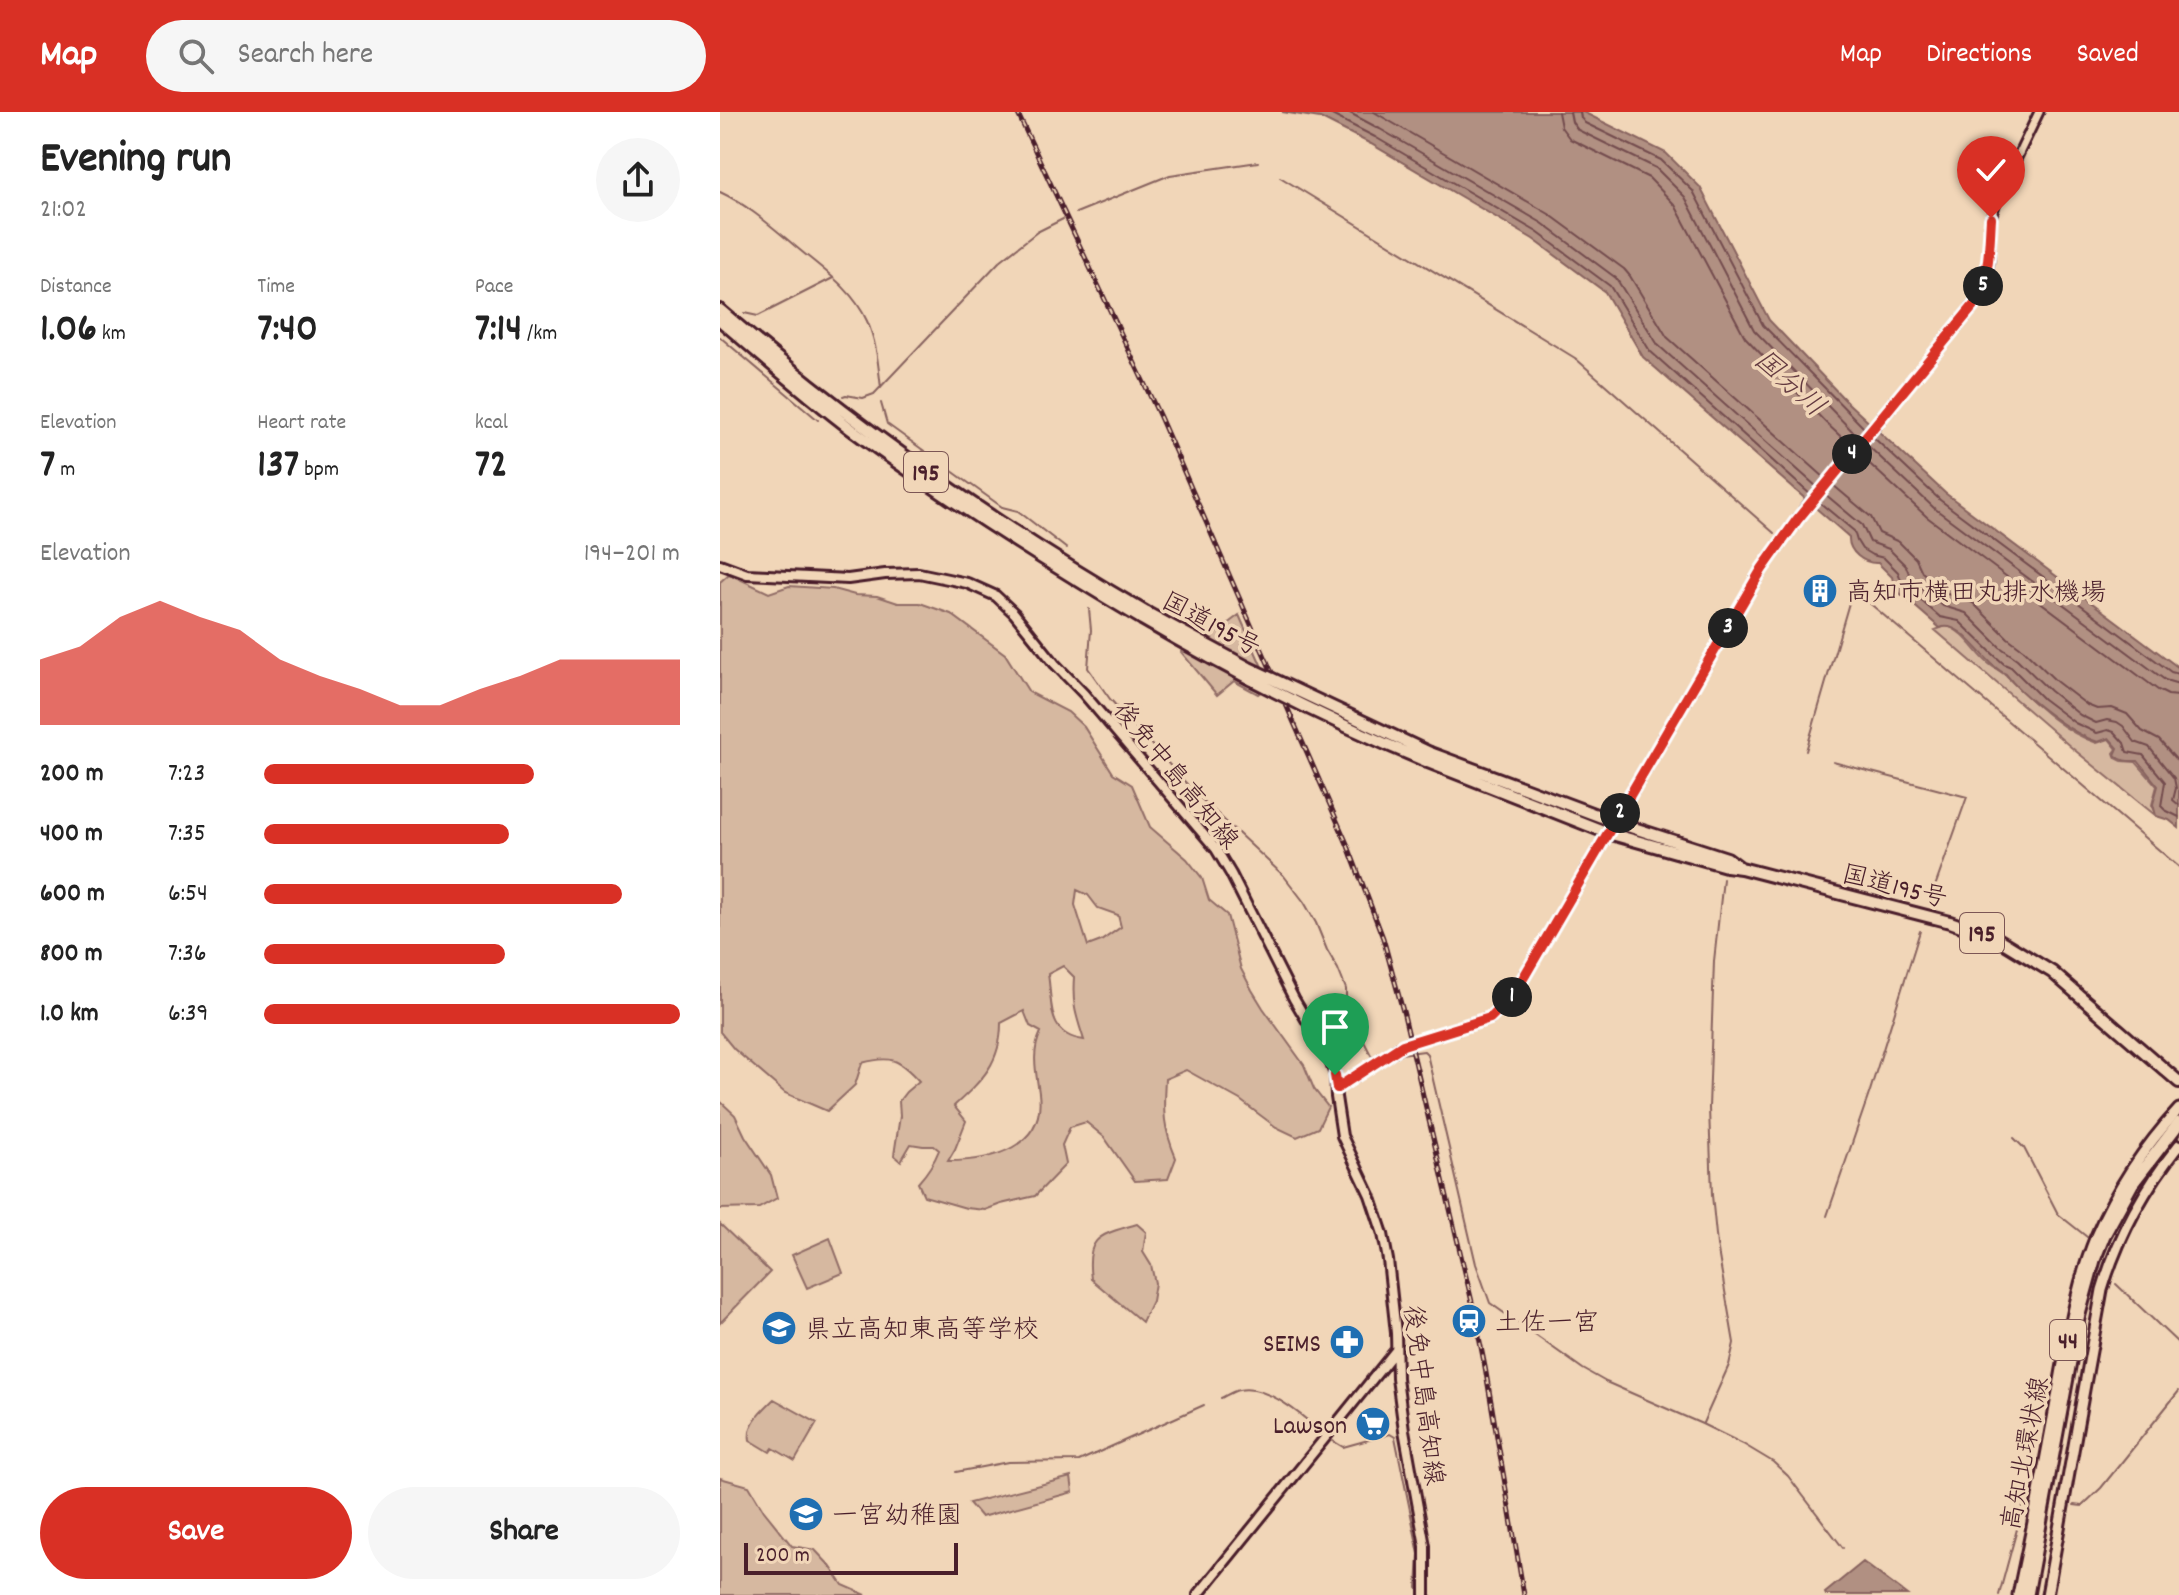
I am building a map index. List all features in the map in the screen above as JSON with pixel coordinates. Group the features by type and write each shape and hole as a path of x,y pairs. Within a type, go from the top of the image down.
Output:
{"highway":[{"name":"国道195号","path":"720,310 799,377 913,463 1144,616"},
{"name":"国道195号","path":"720,320 873,444 1035,554 1144,616 1429,758 1608,833 1950,922 1998,939 2052,972 2179,1082"},
{"name":"国道195号","path":"1429,758 1727,858 1741,868"},
{"path":"2027,1595 2078,1318 2094,1260 2132,1184 2179,1123"}],"main road":[{"name":"後免中島高知線","path":"720,564 747,574 848,579 919,573 967,583 996,596 1014,613 1216,849 1294,999 1329,1058 1335,1075 1342,1136 1370,1195 1383,1234 1388,1260 1397,1378 1425,1546 1425,1595"},
{"name":"高知北環状線","path":"2018,1595 2071,1325 2087,1260 2125,1180 2179,1109"},
{"name":"高知北環状線","path":"2047,1595 2102,1290 2117,1247 2136,1208 2179,1145"},
{"path":"1198,1595 1396,1350"}],"street":[{"path":"1337,1088 1403,1045 1490,1018 1514,994 1762,569 1801,515 1975,304 1989,263 1993,210 2039,112"}],"shaded area":[{"path":"729,574 769,593 789,586 833,589 855,595 877,596 898,603 920,603 951,614 1005,654 1029,692 1068,712 1084,727 1113,773 1132,785 1150,827 1187,859 1202,878 1209,900 1227,915 1241,969 1252,990 1304,1065 1314,1089 1328,1107 1318,1128 1297,1137 1186,1070 1165,1079 1165,1119 1176,1158 1168,1179 1135,1181 1104,1137 1086,1122 1070,1127 1062,1145 1066,1164 1035,1196 985,1210 966,1208 924,1196 918,1183 937,1155 939,1150 934,1146 911,1144 901,1161 894,1155 899,1101 919,1081 906,1068 888,1059 862,1063 855,1085 827,1111 785,1093 734,1049 720,1032 720,582","holes":["1077,890 1088,895 1098,908 1118,915 1121,927 1088,946 1075,905","1063,966 1074,977 1075,1010 1084,1040 1072,1037 1057,1025 1048,974","1024,1011 1030,1026 1041,1032 1035,1055 1039,1111 1034,1126 1025,1138 998,1154 948,1161 966,1121 954,1106 973,1088 994,1060 1001,1023"]},
{"path":"1239,615 1270,685 1258,694 1234,681 1217,695 1181,652 1194,630 1210,637"},
{"path":"1946,626 1963,636 1987,662 2060,724 2097,743 2109,739 2117,749 2114,753 2116,758 2136,762 2157,786 2152,805 2155,815 1935,630"},
{"path":"720,1101 735,1115 771,1175 777,1198 759,1208 720,1209"},
{"path":"720,1224 770,1272 720,1323"},
{"path":"1137,1224 1146,1232 1143,1252 1151,1265 1155,1283 1152,1301 1142,1322 1091,1279 1090,1264 1093,1245 1098,1239"},
{"path":"830,1238 843,1273 807,1288 792,1255"},
{"path":"774,1399 817,1423 795,1461 773,1448 770,1452 750,1440 753,1422"},
{"path":"1071,1477 1073,1492 981,1517 969,1503"},
{"path":"720,1478 749,1486 792,1546 815,1550 843,1585 866,1595 720,1595"}],"water":[{"name":"国分川","path":"1282,112 1583,112 1666,153 1700,187 1769,320 1847,402 1945,493 2179,668 2179,828 2169,820 2156,816 2153,804 2158,786 2138,761 2126,761 2115,755 2118,748 2109,738 2098,742 2087,738 2048,714 1965,636 1948,627 1940,628 1895,589 1892,577 1878,563 1858,556 1851,548 1849,537 1643,357 1605,292 1533,239 1371,144 1320,118"},
{"path":"1863,1562 1907,1595 1826,1595"}],"waterway":[{"path":"1076,213 1170,175 1258,162"},
{"path":"1280,177 1575,358 1774,533"},
{"path":"720,192 768,224 836,280 853,299 861,309 873,337 881,388"},
{"path":"843,396 863,398 874,394 1000,261 1037,232 1063,219"},
{"path":"744,313 758,316 833,278"},
{"path":"720,337 818,420"},
{"path":"881,403 887,424 1002,507 1018,511 1067,549"},
{"path":"1799,507 1805,499"},
{"path":"1806,751 1853,589 2179,867"},
{"path":"1089,609 1088,668 1110,699 1195,793 1284,876 1304,902 1338,969 1346,989 1346,1006 1374,1061"},
{"path":"1833,762 1967,797 1932,895"},
{"path":"1703,1423 1729,1365 1734,1343 1717,1245 1709,1108 1714,961 1723,879"},
{"path":"1827,1216 1920,931"},
{"path":"1377,1067 1401,1054 1424,1051 1427,1054 1476,1264 1490,1303 1606,1382 1702,1424 1773,1462 1788,1476 1843,1548"},
{"path":"2014,1138 2024,1148 2058,1214 2087,1237"},
{"path":"2116,1284 2179,1344"},
{"path":"1221,1398 1239,1390 1261,1392 1283,1402 1321,1432"},
{"path":"2074,1505 2082,1506 2101,1488 2179,1391"},
{"path":"956,1472 1008,1462 1079,1461 1204,1405"},
{"path":"1333,1441 1343,1447 1390,1434 1395,1437 1419,1554 1419,1589"},
{"path":"1999,1595 2026,1496 2030,1498"}],"railway":[{"path":"1017,112 1160,417 1348,846 1383,938 1472,1302 1524,1595"}],"place":[{"name":"高知市横田丸排水機場","path":"1820,591"},
{"name":"土佐一宮","path":"1469,1321"},
{"name":"県立高知東高等学校","path":"779,1328"},
{"name":"SEIMS","path":"1347,1342"},
{"name":"Lawson","path":"1373,1424"},
{"name":"一宮幼稚園","path":"806,1514"}],"route":[{"path":"1335,1075 1337,1088 1403,1045 1490,1018 1514,994 1779,543 1975,304 1989,263 1991,218"}]}
